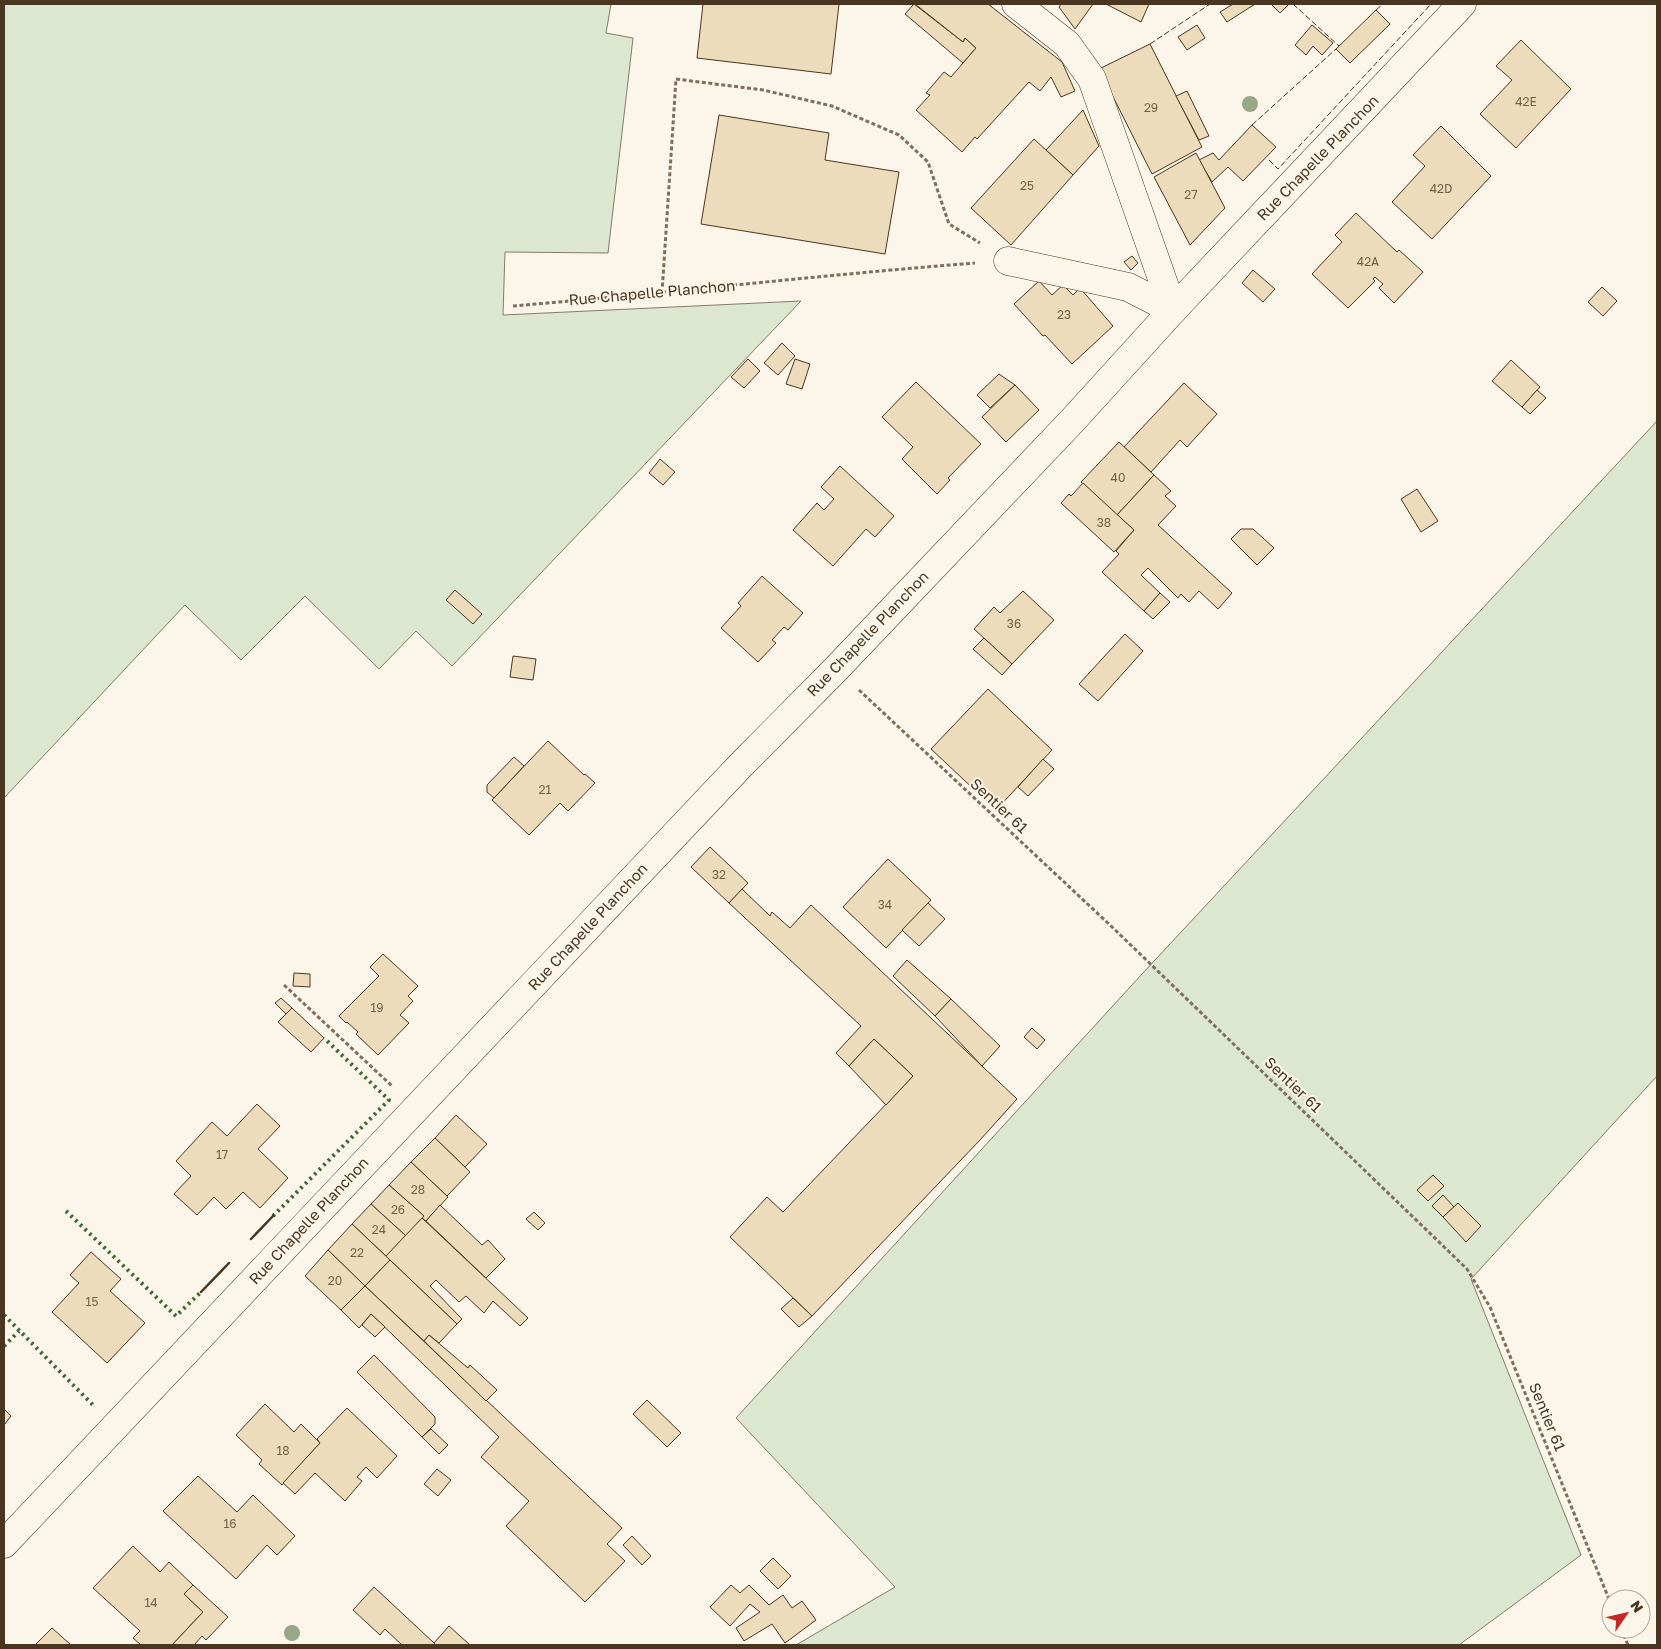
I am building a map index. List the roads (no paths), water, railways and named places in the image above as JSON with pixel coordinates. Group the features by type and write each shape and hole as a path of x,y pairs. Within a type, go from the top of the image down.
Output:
{"street":[{"path":"1016,4 1067,44 1092,79 1173,310"},
{"name":"Rue Chapelle Planchon","path":"4,1544 740,766 836,669 1072,421 1173,310 1462,4"},
{"path":"1008,261 1128,287 1173,310"}]}
